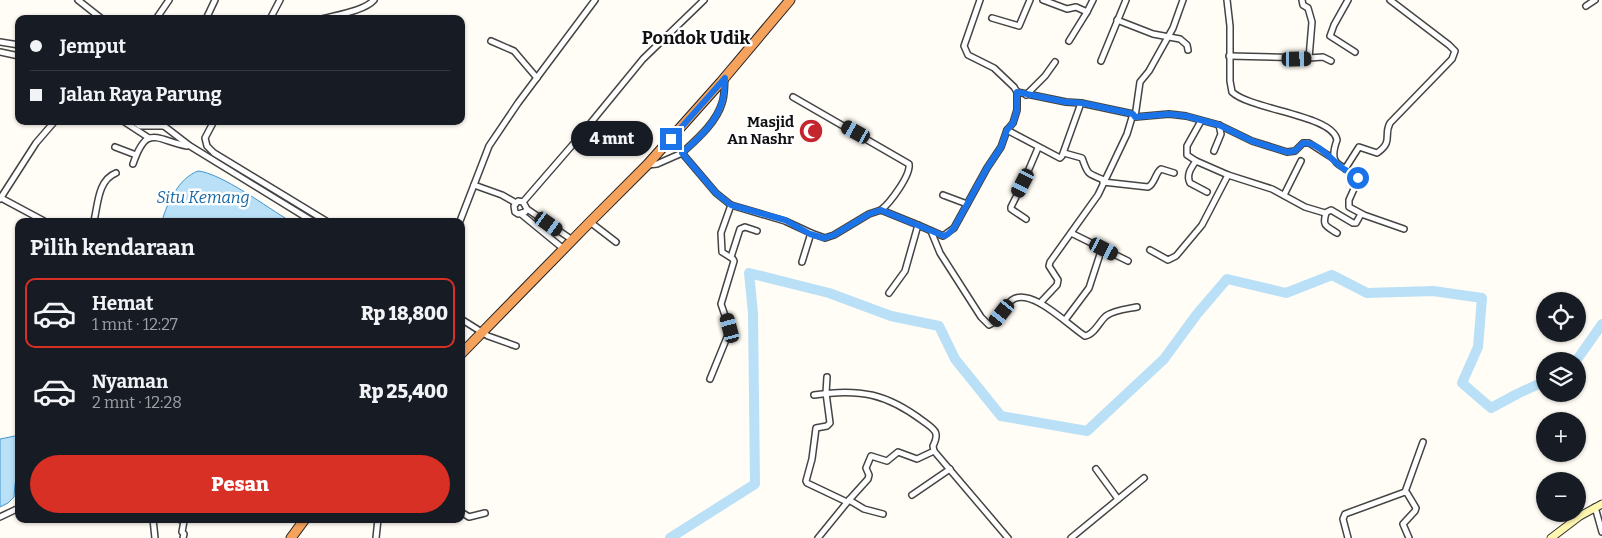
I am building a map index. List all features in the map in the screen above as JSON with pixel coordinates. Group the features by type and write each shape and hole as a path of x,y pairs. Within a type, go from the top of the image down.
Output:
{"highway":[{"path":"465,349 568,237 724,77 784,0"},
{"path":"465,344 480,332 647,165 790,0"},
{"path":"291,538 303,523"},
{"path":"297,538 308,523"}],"street":[{"path":"78,0 97,15"},
{"path":"159,15 169,0"},
{"path":"208,15 215,0"},
{"path":"274,15 280,0"},
{"path":"337,15 362,8 374,0"},
{"path":"461,218 489,146 594,0"},
{"path":"474,185 488,189 516,203 523,202 643,59 704,0"},
{"path":"980,0 964,46 965,53 994,68 1017,92 1066,102 1082,103 1134,116 1169,114 1186,116 1219,125 1252,141 1287,152 1295,151 1303,143 1310,143 1355,175 1358,180 1348,206 1353,211 1404,229"},
{"path":"992,18 1020,26 1030,0"},
{"path":"1043,0 1067,9 1076,7 1087,12"},
{"path":"1069,41 1094,0"},
{"path":"1101,61 1126,0"},
{"path":"1040,303 1057,285 1058,280 1049,266 1050,262 1094,201 1134,116 1138,104 1140,82 1149,71 1173,28 1183,0"},
{"path":"1227,0 1230,26 1230,81 1233,93 1242,99 1316,122 1333,132 1336,137 1333,152 1334,159"},
{"path":"1302,0 1302,5 1308,8 1312,22 1309,58"},
{"path":"1348,0 1330,36 1355,52"},
{"path":"1345,169 1359,148 1377,153 1384,148 1388,141 1387,128 1390,122 1454,55 1454,51 1449,45 1390,0"},
{"path":"1586,6 1594,0"},
{"path":"1117,20 1168,37 1180,39 1188,50"},
{"path":"491,41 514,51 537,78"},
{"path":"0,42 15,44"},
{"path":"0,52 15,55"},
{"path":"1229,56 1323,57 1331,61"},
{"path":"1026,95 1045,76 1055,62"},
{"path":"647,165 657,164 682,153 699,138 715,118 723,101 724,77"},
{"path":"881,210 931,232 944,236 948,234 954,228 966,204 1001,147 1007,130 1013,123 1017,110 1017,92"},
{"path":"682,153 716,193 731,205 785,220 810,234 828,237 869,214 881,210 887,205 904,181 910,168 909,164 793,97"},
{"path":"1007,130 1060,158 1064,153 1082,103"},
{"path":"1201,121 1190,140 1186,152 1188,157 1228,175 1272,189 1305,207 1326,213 1330,210 1355,224 1361,214"},
{"path":"38,218 0,199 36,143 52,125"},
{"path":"129,125 149,138"},
{"path":"139,125 157,125"},
{"path":"163,125 190,146 307,218"},
{"path":"212,125 205,138 207,146 214,153 321,218"},
{"path":"1214,151 1221,134 1219,125"},
{"path":"133,164 143,142 149,138 157,136 190,146"},
{"path":"115,147 136,155"},
{"path":"1026,219 1011,209 1011,206 1038,148"},
{"path":"1064,153 1082,158 1083,165 1089,174 1103,181 1148,187 1152,185 1158,171 1161,169 1174,173"},
{"path":"1196,161 1188,180 1192,185 1207,192"},
{"path":"1284,195 1301,161"},
{"path":"95,218 104,182 109,176 116,173"},
{"path":"1150,250 1170,260 1176,256 1202,226 1228,175"},
{"path":"943,195 966,204"},
{"path":"523,202 527,209 568,237"},
{"path":"516,203 515,212 521,214 560,246"},
{"path":"710,379 730,333 727,317 721,304 734,264 733,258 722,252 721,233 731,205"},
{"path":"521,214 527,209"},
{"path":"1326,213 1324,224 1337,233"},
{"path":"590,222 616,242"},
{"path":"889,293 905,271 918,225"},
{"path":"731,258 740,229 745,227 757,231"},
{"path":"931,232 940,253 988,325 995,321 1010,301 1015,298 1024,298 1040,303 1087,336 1106,316 1137,307"},
{"path":"1071,233 1128,262"},
{"path":"802,262 810,234"},
{"path":"1065,320 1089,288 1102,248"},
{"path":"465,322 480,332 516,346"},
{"path":"827,377 826,393 830,423 828,426 816,428 812,459 806,481 864,509 883,514"},
{"path":"814,395 842,392 873,395 894,402 934,429 937,438 933,446 934,451 1008,538"},
{"path":"1405,492 1423,442"},
{"path":"818,538 868,479 869,475 866,468 871,456 887,461 898,452 917,459 934,451"},
{"path":"912,496 950,469"},
{"path":"1096,469 1118,499"},
{"path":"1071,538 1144,478"},
{"path":"1348,538 1343,519 1345,514 1405,492"},
{"path":"1405,492 1408,493 1416,508 1403,524 1409,538"},
{"path":"1551,538 1598,506 1602,532"},
{"path":"0,517 15,510"},
{"path":"465,514 469,517 485,513"},
{"path":"153,523 155,538"},
{"path":"183,538 184,523"},
{"path":"376,538 378,523"}],"water":[{"name":"Situ Kemang","path":"198,171 219,178 285,218 163,218 175,192 191,174"},
{"path":"15,436 14,497 0,507 0,439"}],"waterway":[{"path":"670,538 755,484 753,313 749,273 829,293 891,316 939,326 955,359 1001,416 1087,431 1164,359 1197,314 1227,279 1286,293 1332,275 1367,293 1433,291 1482,298 1478,347 1462,383 1491,408 1536,385"},
{"path":"1582,352 1602,324"}],"place":[{"name":"Masjid An Nashr","path":"811,131"}],"district":[{"name":"Pondok Udik","path":"696,38"}],"route":[{"path":"671,139 725,78 723,101 715,118 699,138 682,153 719,197 731,205 785,220 810,234 824,238 834,235 869,214 881,210 897,215 931,232 944,236 948,234 954,228 987,168 1001,147 1007,130 1013,123 1017,110 1017,92 1066,102 1082,103 1133,114 1135,117 1169,114 1186,116 1219,125 1252,141 1287,152 1295,151 1303,143 1310,143 1358,178"}]}
